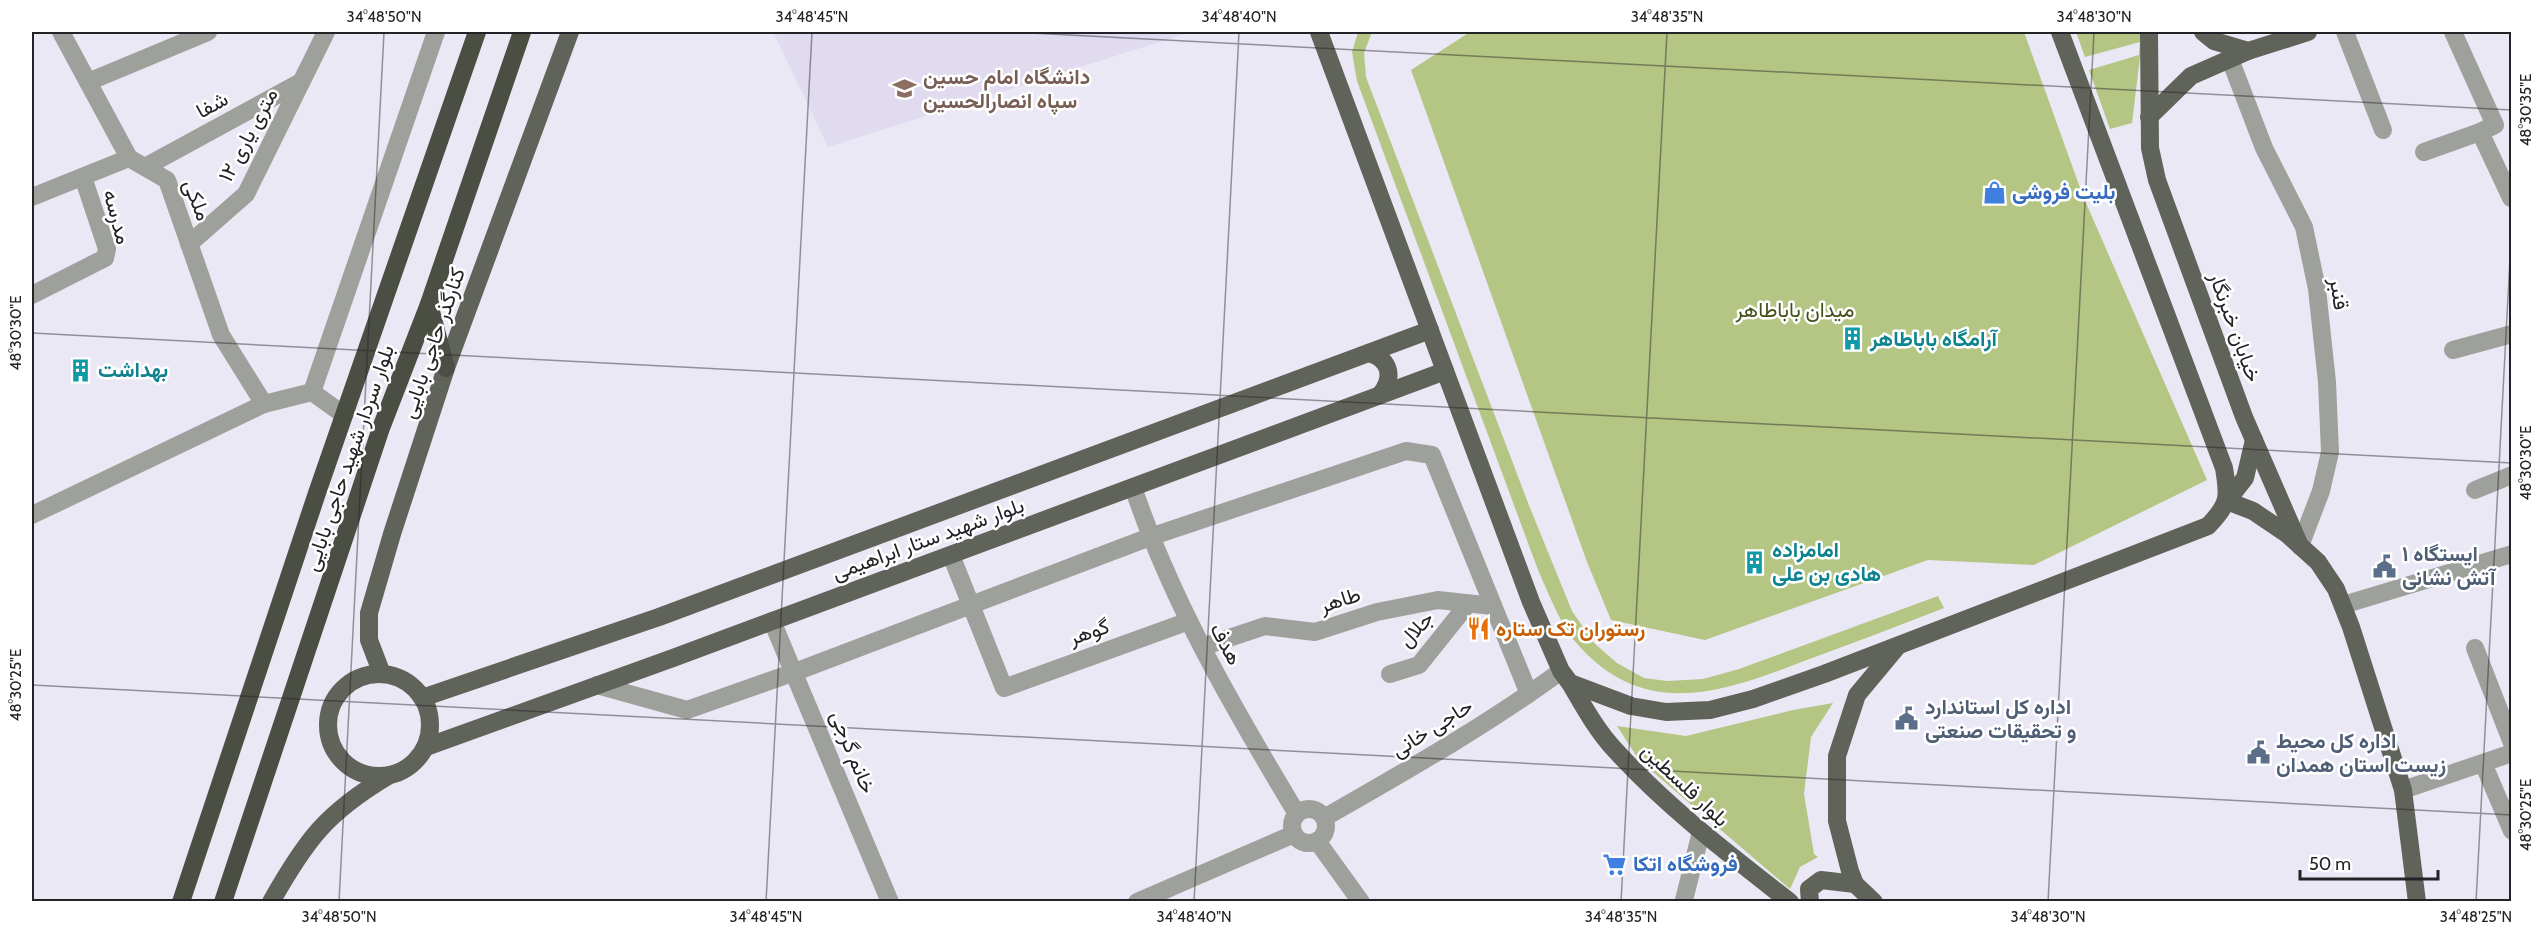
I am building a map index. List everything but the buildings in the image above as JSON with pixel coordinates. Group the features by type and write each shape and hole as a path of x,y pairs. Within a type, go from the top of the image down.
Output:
{"highway":[{"name":"بلوار سردار شهید حاجی بابایی","path":"181,902 344,415 477,32"},
{"name":"بلوار سردار شهید حاجی بابایی","path":"223,902 381,428 429,304 522,32"},
{"path":"429,304 446,368"}],"main road":[{"name":"کنارگذر حاجی بابایی","path":"382,674 369,640 369,613 392,534 446,368 570,32"},
{"path":"1319,32 1531,602 1565,677 1631,706 1666,712 1710,710 1753,699 2208,526 2222,512 2227,501 2245,478 2254,440"},
{"path":"2060,32 2224,468 2227,501"},
{"name":"خیابان خبرنگار","path":"2149,32 2150,148 2157,180 2254,440 2300,546"},
{"path":"2203,32 2214,41 2248,51"},
{"path":"2149,117 2192,76 2248,51 2308,32"},
{"name":"بلوار شهید ستار ابراهیمی","path":"422,698 659,617 1430,330"},
{"path":"1370,353 1384,360 1388,368 1388,386 1380,395"},
{"name":"بلوار شهید ستار ابراهیمی","path":"426,747 951,555 1445,370"},
{"name":"خیابان خبرنگار","path":"2227,501 2253,511 2300,546 2318,562 2336,589 2403,790 2416,902"},
{"path":"1874,902 1855,884 1837,820 1837,756 1857,695 1897,646"},
{"path":"271,902 297,856 324,822 354,796 390,775 405,770 417,760 426,747 429,714 422,698 412,686 398,678 382,674 365,676 349,684 337,696 330,712 328,730 333,747 342,761 356,771 373,776 390,775"},
{"name":"بلوار فلسطین","path":"1565,677 1588,715 1616,751 1701,832 1790,902"},
{"path":"1810,902 1809,889 1821,880 1855,884"}],"street":[{"path":"32,197 129,158 61,32"},
{"path":"88,82 208,32"},
{"name":"۱۲ متری یاری","path":"189,244 246,194 326,32"},
{"path":"312,392 436,32"},
{"path":"2345,32 2383,130"},
{"path":"2424,152 2495,125 2454,32"},
{"name":"قنبر","path":"2230,59 2264,148 2304,227 2317,289 2330,452 2322,491 2300,546"},
{"name":"شفا","path":"146,167 301,82"},
{"path":"2480,132 2511,198"},
{"name":"ملکی","path":"129,158 167,180 221,335 264,404"},
{"name":"مدرسه","path":"32,295 105,258 107,249 83,177"},
{"path":"2453,350 2511,334"},
{"path":"32,515 264,404 312,392 344,415"},
{"path":"597,685 687,710 795,672 1150,537 1407,451 1431,455 1529,694"},
{"path":"2475,490 2511,475"},
{"name":"هدف","path":"1133,487 1150,537 1202,647 1297,814"},
{"path":"2343,605 2511,554"},
{"path":"951,555 972,605"},
{"name":"طاهر","path":"1202,647 1265,626 1315,632 1377,612 1438,600 1467,605 1493,606"},
{"name":"گوهر","path":"972,605 1004,687 1189,621"},
{"name":"جلال","path":"1390,674 1419,665 1467,605"},
{"name":"خانم گرجی","path":"772,621 890,902"},
{"path":"2475,648 2511,742"},
{"name":"حاجی خانی","path":"1324,818 1529,694 1565,677"},
{"path":"2403,790 2511,753"},
{"path":"2483,763 2511,831"},
{"path":"1304,809 1319,812 1324,818 1326,826 1323,834 1317,840 1308,843 1300,840 1294,834 1293,819 1304,809"},
{"path":"1682,901 1701,832"},
{"path":"1137,902 1294,834"},
{"path":"1317,840 1361,902"}],"shaded area":[{"name":"دانشگاه امام حسین سپاه انصارالحسین","path":"773,32 1191,32 828,147"}],"green space":[{"path":"1358,32 1372,32 1364,53 1366,77 1530,508 1572,611 1594,643 1617,663 1644,678 1667,681 1703,679 1739,669 1938,596 1944,608 1751,680 1719,689 1688,693 1658,692 1629,683 1601,666 1573,639 1538,570 1357,81 1352,52"},
{"name":"میدان باباطاهر","path":"1470,32 2024,32 2083,196 2207,480 2034,565 1928,560 1705,640 1611,620 1587,562 1411,70"},
{"path":"2076,32 2143,32 2132,123 2110,129 2089,70 2139,55 2140,42 2085,57"},
{"path":"1833,703 1811,737 1804,794 1814,854 1818,857 1800,867 1790,889 1639,760 1617,726 1686,736 1793,710"}],"place":[{"name":"دانشگاه امام حسین سپاه انصارالحسین","path":"905,89"},
{"name":"بلیت فروشی","path":"1994,192"},
{"name":"آرامگاه باباطاهر","path":"1852,339"},
{"name":"بهداشت","path":"80,370"},
{"name":"امامزاده هادی بن علی","path":"1754,562"},
{"name":"ایستگاه ۱ آتش نشانی","path":"2384,566"},
{"name":"رستوران تک ستاره","path":"1478,629"},
{"name":"اداره کل استاندارد و تحقیقات صنعتی","path":"1907,719"},
{"name":"اداره کل محیط زیست استان همدان","path":"2258,753"},
{"name":"فروشگاه اتکا","path":"1615,864"}]}
